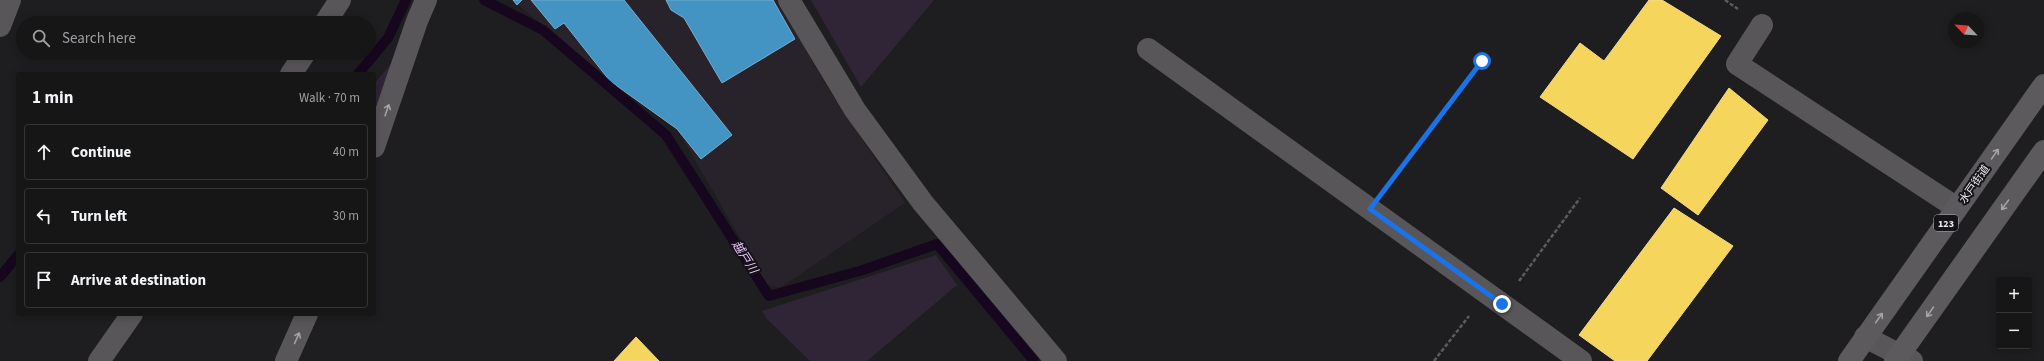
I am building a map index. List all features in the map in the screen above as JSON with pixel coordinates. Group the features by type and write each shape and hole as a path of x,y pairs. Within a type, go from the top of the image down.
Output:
{"highway":[{"name":"水戸街道","path":"1849,361 2044,85"},
{"path":"1902,359 2044,151"}],"street":[{"path":"0,26 10,0"},
{"path":"330,16 340,0"},
{"path":"789,0 855,110 923,203 1056,361"},
{"path":"376,141 425,2"},
{"path":"1762,25 1737,64 1957,208"},
{"path":"1148,49 1581,361"},
{"path":"292,72 300,60"},
{"path":"99,361 131,316"},
{"path":"286,361 307,316"},
{"path":"1865,337 1902,359"}],"path":[{"path":"1370,209 1482,61"},
{"path":"1434,361 1494,298 1580,198"}],"shaded area":[{"path":"512,0 779,0 824,82 905,203 780,288 767,285 677,129 610,81"},
{"path":"811,0 934,0 861,87"},
{"path":"395,59 376,115 376,82"},
{"path":"936,255 957,285 867,361 810,361 766,318 762,311"}],"building: Homes":[{"path":"1649,0 1662,0 1721,36 1633,159 1540,97 1580,43 1604,61"},
{"path":"1729,88 1768,120 1698,215 1661,188"},
{"path":"1674,208 1733,246 1647,361 1615,361 1579,335"},
{"path":"636,337 659,361 614,361"}],"building: Schools":[{"path":"513,0 522,0 517,5"},
{"path":"531,0 624,0 732,135 701,159 677,129 610,81 564,23 555,29"},
{"path":"666,0 773,0 795,39 722,83 684,18 671,10"}],"waterway":[{"name":"越戸川","path":"376,52 388,38 406,0"},
{"name":"越戸川","path":"484,0 543,30 666,135 769,296 863,270 937,244 1034,361"},
{"name":"越戸川","path":"360,72 370,60"},
{"name":"越戸川","path":"0,277 16,257"}],"route":[{"path":"1482,61 1370,209 1502,304"}]}
